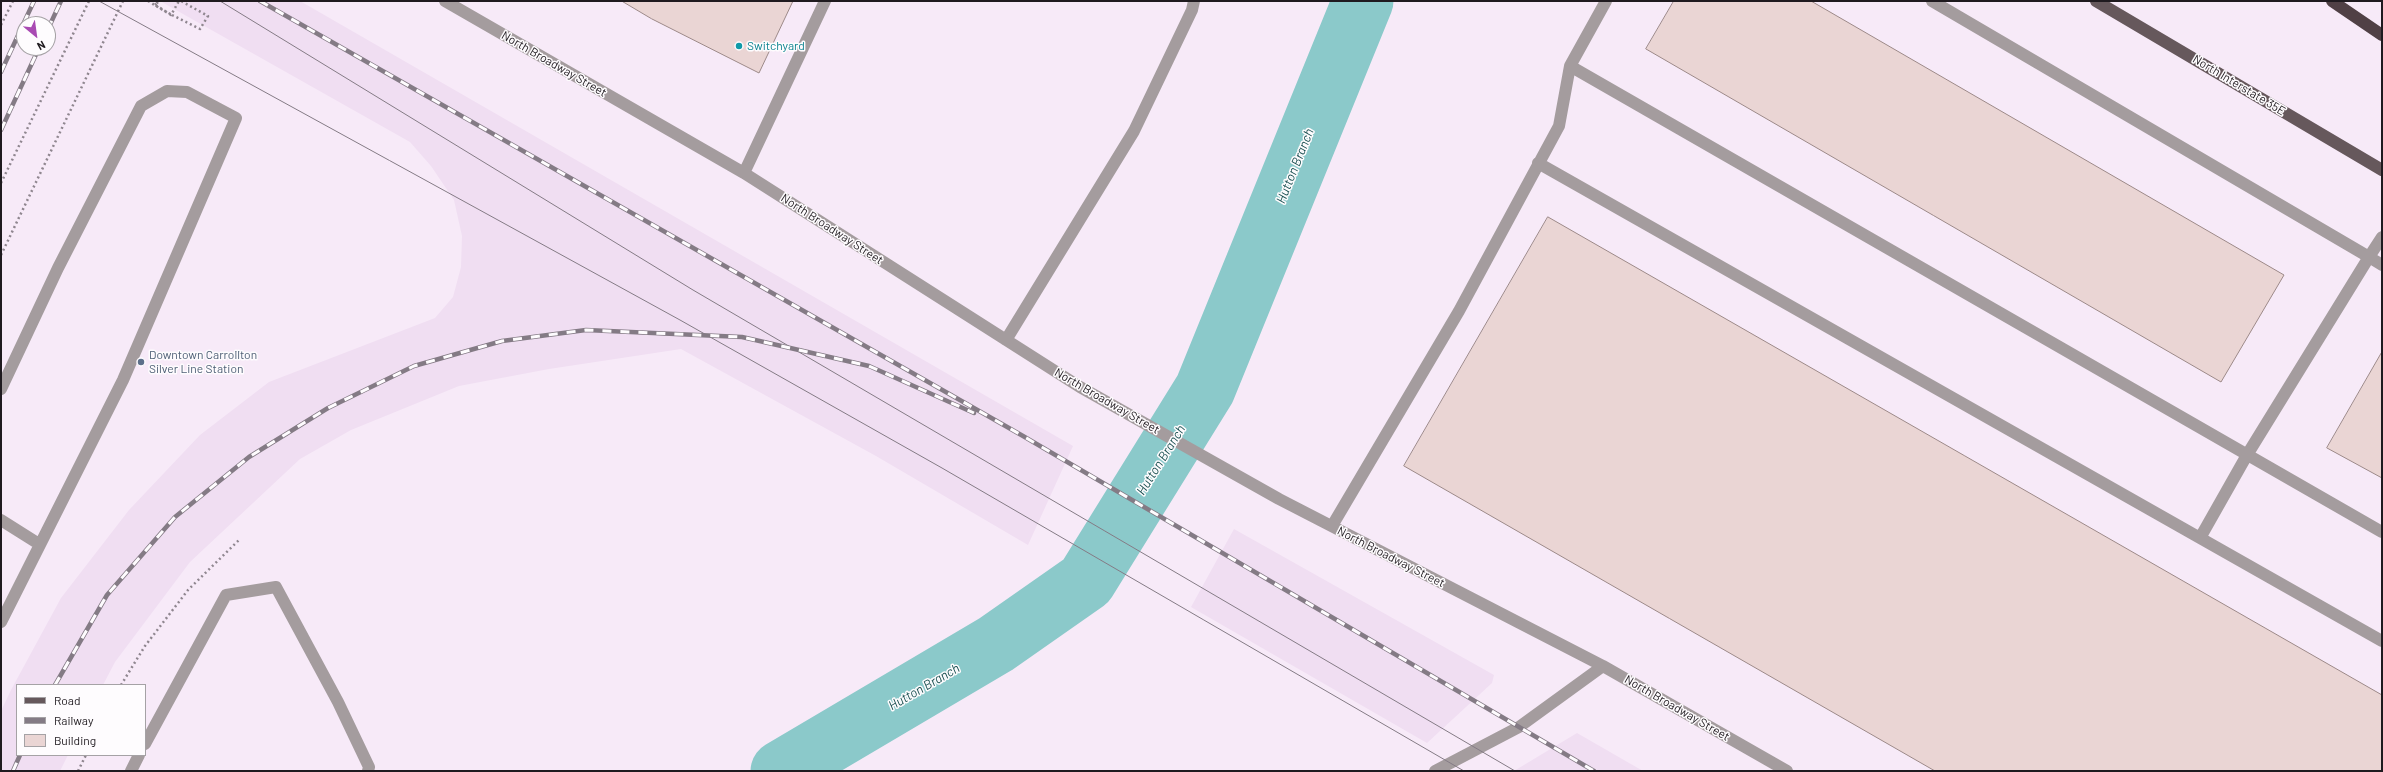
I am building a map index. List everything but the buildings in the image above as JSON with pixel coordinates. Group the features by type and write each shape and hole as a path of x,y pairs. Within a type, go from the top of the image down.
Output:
{"highway":[{"path":"2332,1 2382,35"}],"main road":[{"name":"North Interstate 35E","path":"2096,1 2382,170"}],"street":[{"name":"North Broadway Street","path":"445,1 744,173 1080,387 1279,499 1603,666 1787,771"},
{"path":"744,173 824,1"},
{"path":"1006,340 1134,131 1192,10 1194,1"},
{"path":"1332,526 1459,311 1559,126 1570,66 1606,1"},
{"path":"1932,1 2382,265"},
{"path":"1570,66 2382,532"},
{"path":"1,389 58,268 141,106 167,91 187,92 236,118 123,380 1,622"},
{"path":"1538,163 2382,641"},
{"path":"2200,538 2247,455 2382,237"},
{"path":"1,520 39,544"},
{"path":"146,742 226,595 276,587 338,702 369,767 368,771"},
{"path":"1435,771 1519,727 1603,666"},
{"path":"131,771 138,756"}],"path":[{"path":"1,25 12,1"},
{"path":"1,183 89,1"},
{"path":"1,255 123,1"},
{"path":"148,1 171,15 180,1 208,16 200,29 172,15 155,5 157,2"},
{"path":"122,684 145,646 188,590 239,540"},
{"path":"78,771 86,756"}],"shaded area":[{"path":"160,1 300,1 1073,446 1028,545 876,456 681,349 549,369 459,386 351,430 300,459 190,562 115,662 104,684 16,684 16,756 68,756 60,771 1,771 1,711 61,598 129,510 200,435 269,382 435,318 453,297 461,267 462,236 454,200 431,166 410,142"},
{"path":"1234,529 1494,675 1492,683 1427,743 1191,607"},
{"path":"1577,733 1643,771 1514,771"}],"waterway":[{"name":"Hutton Branch","path":"781,771 996,644 1086,581 1205,389 1363,1"}],"tram line":[{"path":"99,1 680,320 942,468 1464,771"},
{"path":"220,1 693,290 1515,771"}],"railway":[{"path":"1,72 34,1"},
{"path":"54,16 61,1"},
{"path":"260,1 1023,436 1594,771"},
{"path":"1,130 35,56"},
{"path":"56,684 107,595 175,517 249,457 328,408 414,366 502,341 586,330 742,337 869,366 974,413"},
{"path":"13,771 20,756"}],"place":[{"name":"Switchyard","path":"739,46"},
{"name":"Downtown Carrollton Silver Line Station","path":"141,362"}]}
